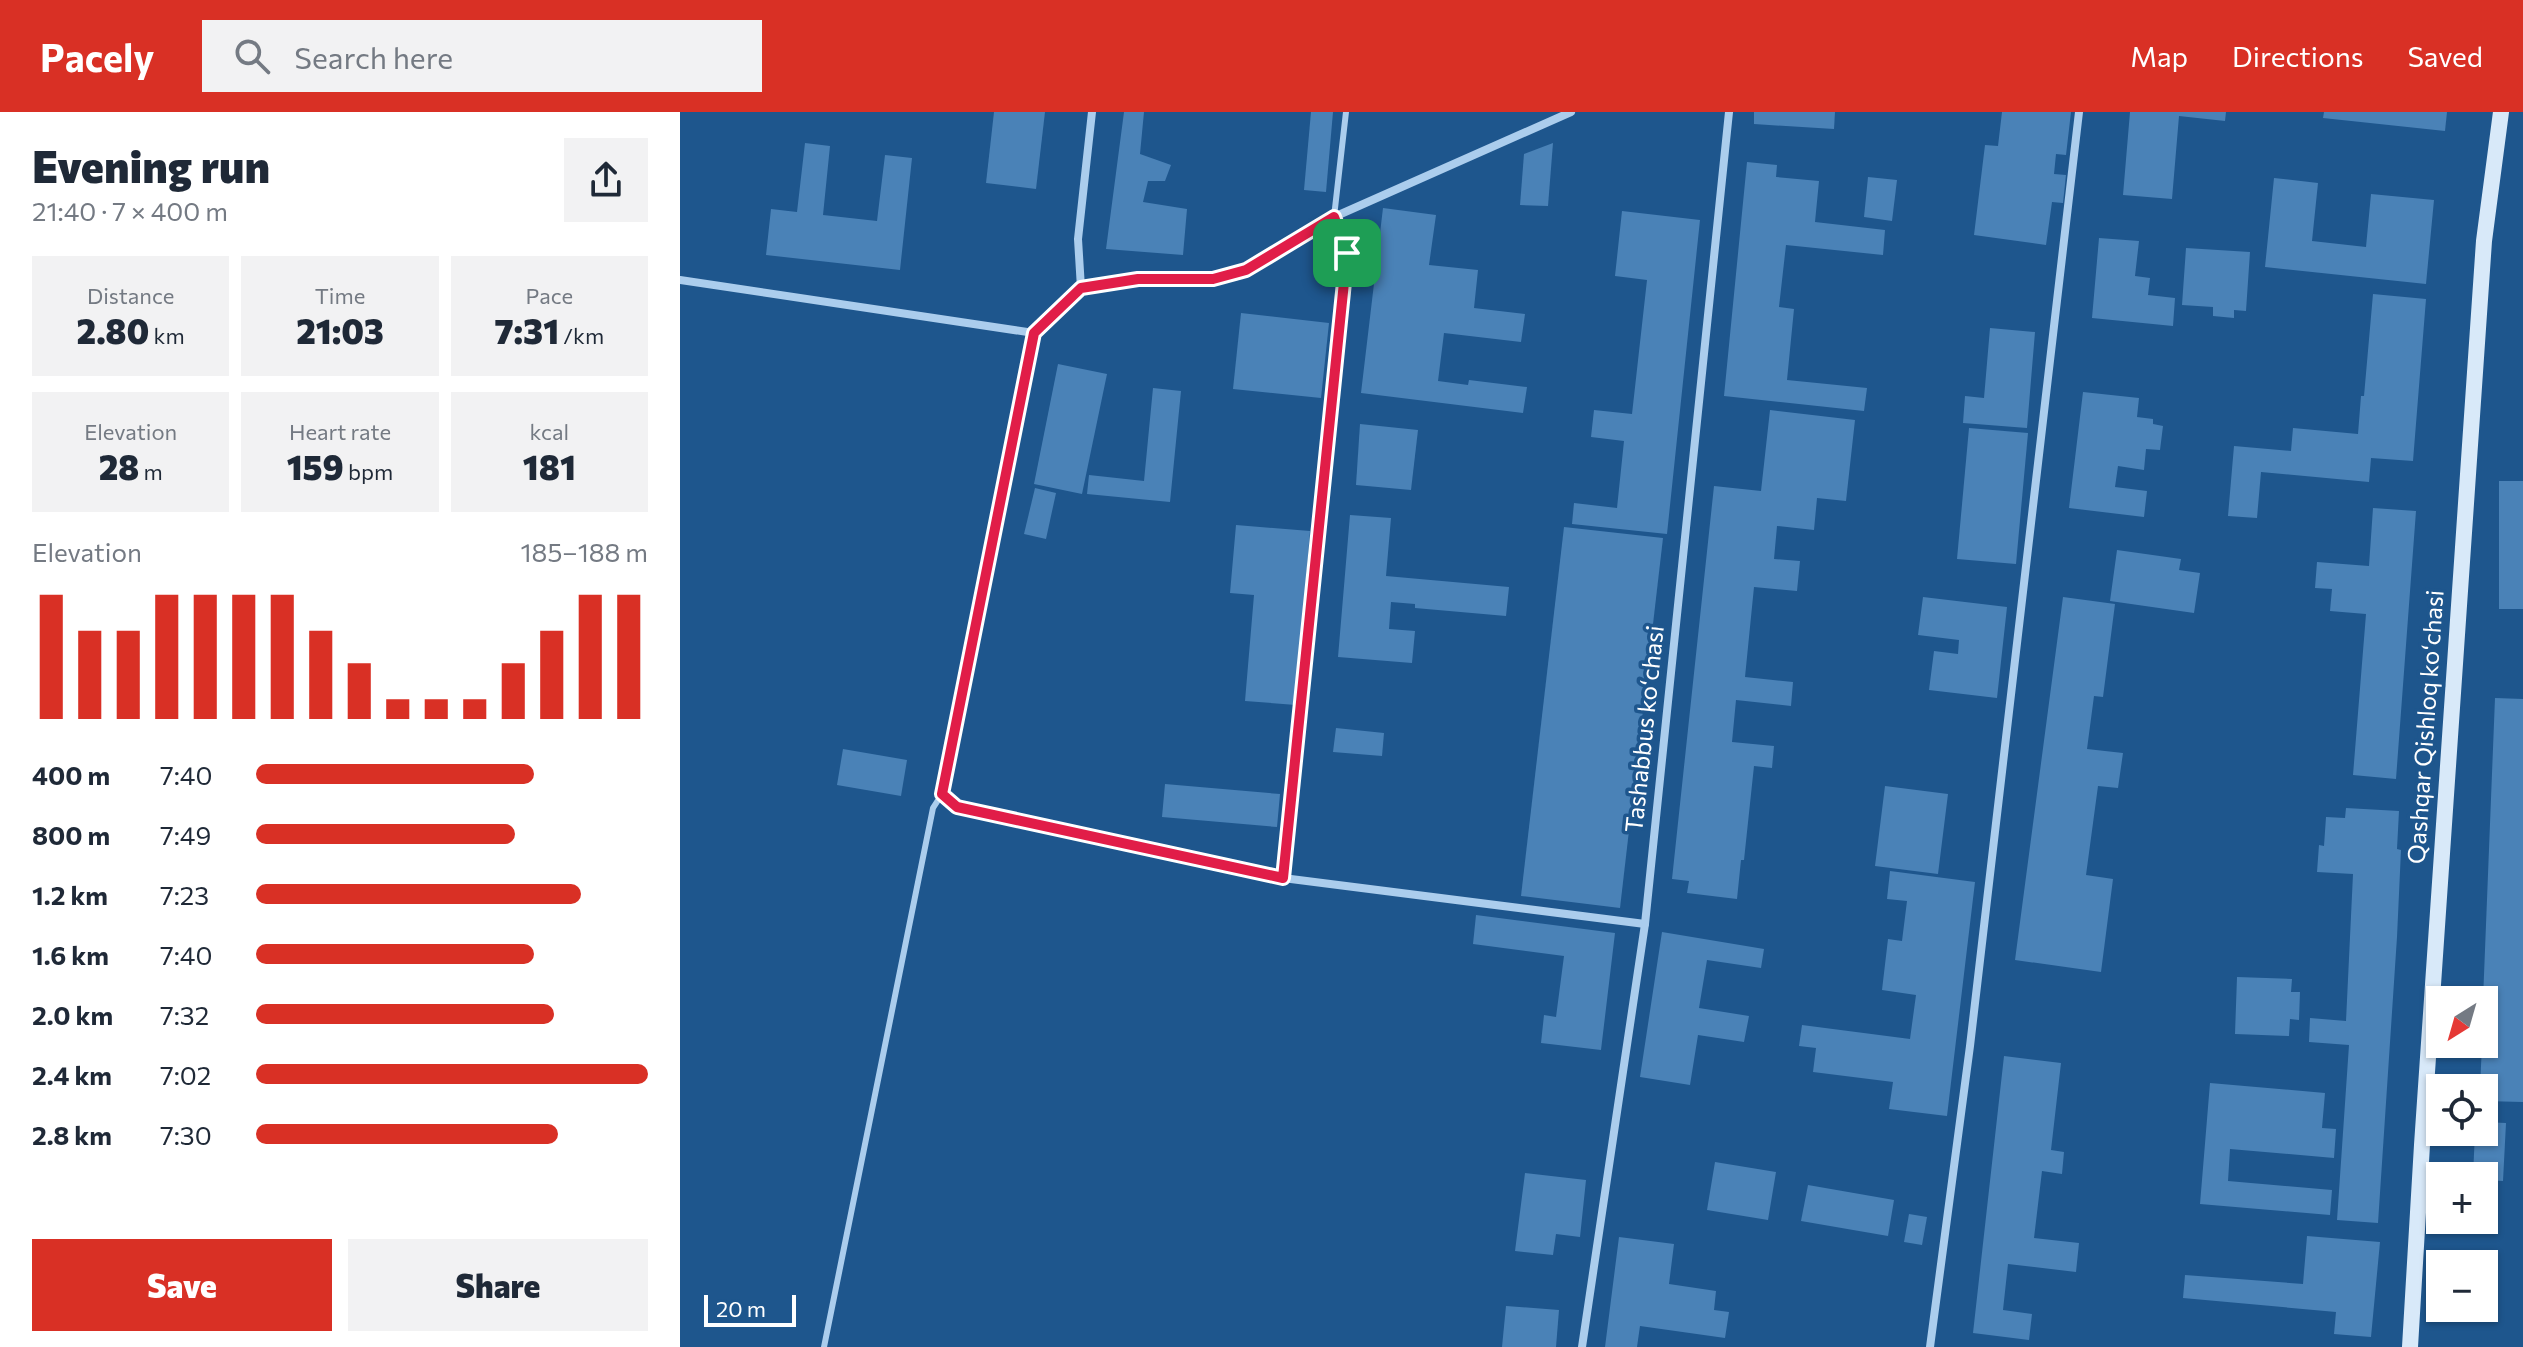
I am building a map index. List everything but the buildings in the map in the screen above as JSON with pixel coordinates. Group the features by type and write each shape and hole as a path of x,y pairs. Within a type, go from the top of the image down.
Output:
{"main road":[{"name":"Qashqar Qishloq koʻchasi","path":"2410,1347 2482,257 2501,112"}],"street":[{"path":"1081,288 1078,239 1092,112"},
{"path":"1571,112 1334,217 1246,270 1213,279 1138,279 1081,288 1034,333 942,794 957,807 1283,878 1645,924"},
{"name":"Tashabbus koʻchasi","path":"1582,1347 1645,924 1729,112"},
{"path":"1930,1347 1970,1046 2079,112"},
{"path":"680,280 1034,333"}],"lane":[{"path":"1283,878 1347,253 1334,217 1346,112"},
{"path":"824,1347 933,808 942,794"}],"route":[{"path":"1334,217 1347,253 1283,878 957,807 942,794 1034,333 1081,288 1138,279 1213,279 1246,270 1334,217"}]}
